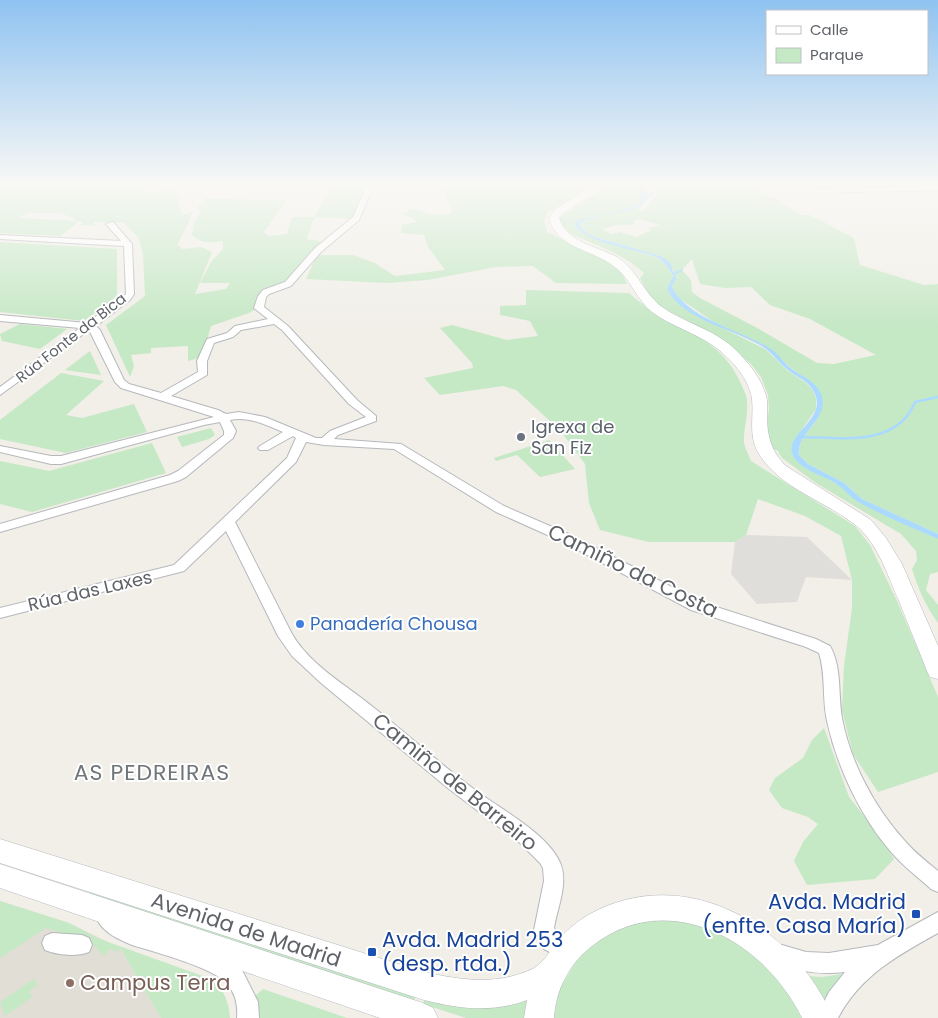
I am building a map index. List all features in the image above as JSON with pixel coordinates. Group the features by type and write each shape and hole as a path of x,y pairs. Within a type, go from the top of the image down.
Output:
{"street":[{"path":"118,233 128,244"},
{"path":"0,449 51,460 61,460 223,417 239,415 261,419 297,434 324,442 334,433 372,419 371,416 353,402 285,328 259,308 262,296 266,292 288,284 318,250 340,233"},
{"path":"561,233 570,240 600,252 626,269 646,299 658,310 719,343 737,359 759,396 762,448 769,459 780,470 864,524 880,542 892,564 938,671"},
{"path":"0,238 128,244"},
{"name":"Rúa Fonte da Bica","path":"0,392 128,298 130,294 128,244"},
{"path":"0,318 90,326 95,330 120,382 125,386 214,412 223,417 230,431 229,436 182,474 174,478 0,528"},
{"path":"162,397 203,373 202,361 210,341 230,335 238,328 275,321"},
{"path":"264,448 297,434"},
{"path":"228,521 292,460 300,445 297,434"},
{"name":"Camiño da Costa","path":"324,442 397,446 500,510 568,539 696,606 811,643 825,650 830,662 835,720 844,754 874,812 894,842 938,883"},
{"name":"Rúa das Laxes","path":"0,613 179,568 228,521"},
{"name":"Camiño de Barreiro","path":"228,521 284,637 324,678 376,718 464,792 534,844 547,858 552,866 553,887 544,930 551,942 558,963"},
{"name":"Avenida de Madrid","path":"0,851 424,986 457,994 483,996 508,993 558,963"},
{"name":"Avenida de Madrid","path":"0,876 423,1018"},
{"path":"79,902 128,933 216,964 235,977 248,1002 248,1018"},
{"path":"539,1018 539,1010 558,963 586,932 609,918 635,909 663,907 701,913 720,920 738,929 768,950 800,984 818,1018"},
{"path":"827,1018 836,998 852,978 880,955 938,922"},
{"path":"52,942 82,945"},
{"path":"768,950 796,960 818,964 852,962 880,955"}],"shaded area":[{"path":"746,535 807,537 852,580 806,577 797,602 757,604 731,574 735,542"},
{"name":"Campus Terra","path":"0,901 69,923 120,948 161,1018 0,1018"}],"green space":[{"path":"0,233 0,233 65,233 61,236"},
{"path":"134,233 183,233 177,245 183,249 201,247 212,252 195,294 226,289 230,283 200,283 211,262 223,249 223,241 206,242 199,240 192,235 192,233 265,233 269,236 287,233 309,233 307,239 323,242 289,282 264,291 257,297 256,309 211,326 202,357 188,361 188,346 151,348 151,353 131,355 134,366 130,377 106,325 145,296 143,255 139,238"},
{"path":"401,233 548,233 597,256 621,271 627,284 556,283 533,266 496,267 427,280 387,283 306,279 317,255 353,255 375,263 395,276 445,270 428,247 424,235"},
{"path":"570,233 584,233 588,236 658,258 667,266 673,277 667,289 682,305 696,315 765,349 787,370 806,383 816,398 816,409 796,438 792,450 793,456 802,464 839,485 861,503 938,539 938,572 930,574 926,590 938,605 938,623 923,597 912,569 917,560 916,551 901,534 816,483 782,458 777,450 771,450 766,432 769,409 768,395 761,377 751,364 740,355 669,313 651,299 640,278 644,273 636,266 609,250"},
{"path":"586,233 622,233 637,237 646,233 843,233 854,238 860,265 924,285 938,284 938,534 862,499 844,483 808,464 799,455 801,443 821,410 817,387 792,369 770,349 712,321 679,298 672,287 674,270 660,256 589,235","holes":["692,259 700,284 725,288 751,287 770,305 810,319 876,355 834,364 817,363 692,292 691,280 682,270"]},
{"path":"0,242 117,249 117,296 84,321 0,312"},
{"path":"526,290 629,293 645,306 710,344 723,356 735,372 747,399 744,443 751,461 855,526 870,545 897,601 938,697 938,772 878,792 853,754 842,710 844,666 852,608 852,580 841,536 805,516 758,499 746,535 735,542 649,542 600,530 589,503 585,464 560,430 516,390 503,386 440,395 424,378 473,368 472,363 440,328 452,325 507,340 538,336 530,321 500,315 500,306 526,305"},
{"path":"20,324 67,329 40,349 2,341 0,334"},
{"path":"90,351 101,375 65,370"},
{"path":"61,373 104,381 66,415 82,418 134,404 147,432 66,453 0,439 0,420"},
{"path":"211,428 215,435 209,439 182,447 177,437"},
{"path":"549,440 575,469 540,477 517,455 496,461 494,458"},
{"path":"152,443 166,473 32,512 0,504 0,461 49,471"},
{"path":"824,728 849,797 879,835 894,859 875,879 807,885 794,861 803,842 818,824 808,817 782,808 769,790 775,778 803,758 812,740"},
{"path":"91,889 416,995 413,1003 88,894"},
{"path":"0,901 69,923 97,938 211,979 225,996 230,1018 161,1018 120,948 117,952 109,949 103,956 91,942 46,928 0,958"},
{"path":"652,917 694,921 736,938 774,968 807,1018 554,1018 559,990 581,953 613,928"},
{"path":"843,974 827,1003 808,976 822,977"},
{"path":"34,979 37,985 29,991 32,997 5,1016 0,1002"},
{"path":"263,989 347,1018 256,1018 253,998"},
{"path":"529,997 525,1018 466,1018 423,1004 425,999 477,1008 501,1005"}],"water":[{"path":"583,233 660,256 670,262 676,279 672,287 690,308 771,349 790,368 814,384 820,392 823,405 817,420 802,440 799,447 799,455 808,464 844,483 862,499 938,534 938,539 862,504 836,483 809,470 798,462 792,453 792,445 814,413 817,404 815,394 807,383 790,372 772,354 755,342 698,317 674,300 667,289 673,276 667,266 658,258 588,236"}],"waterway":[{"path":"674,274 682,270"},
{"path":"802,437 851,438 867,437 882,433 895,427 907,416 915,402 938,397"}],"place":[{"name":"Igrexa de San Fiz","path":"521,437"},
{"name":"Panadería Chousa","path":"300,624"},
{"name":"Avda. Madrid (enfte. Casa María)","path":"916,914"},
{"name":"Avda. Madrid 253 (desp. rtda.)","path":"372,952"},
{"name":"Campus Terra","path":"70,983"}],"district":[{"name":"AS PEDREIRAS","path":"152,772"}]}
